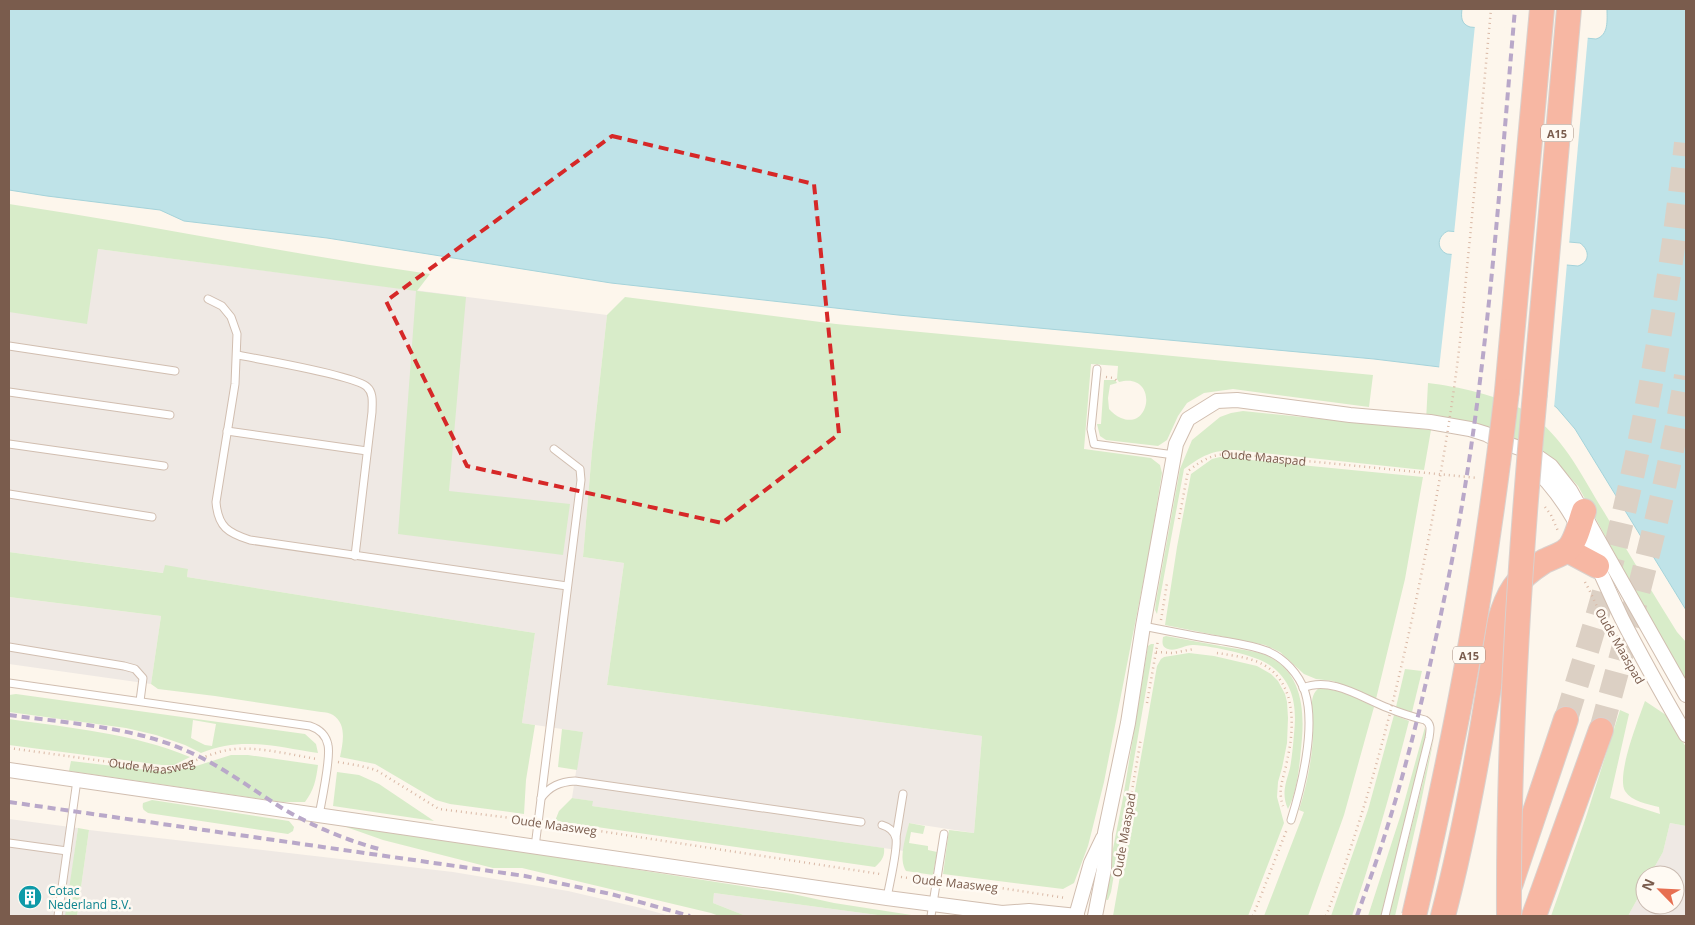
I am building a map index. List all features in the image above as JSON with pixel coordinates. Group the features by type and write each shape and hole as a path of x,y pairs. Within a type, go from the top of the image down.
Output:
{"highway":[{"name":"A15","path":"1414,916 1438,816 1480,593 1495,491 1521,254 1542,9"},
{"name":"A15","path":"1509,916 1511,765 1520,578 1569,9"},
{"path":"1581,520 1567,550 1590,573"},
{"name":"A15","path":"1443,916 1457,862 1481,737 1499,623 1504,605 1516,584 1526,575 1543,562 1567,550"},
{"path":"1499,916 1566,719"},
{"path":"1534,916 1601,730"}],"street":[{"name":"Oude Maaspad","path":"1096,916 1104,869 1105,833 1128,722 1143,626 1176,444 1188,419 1217,401 1230,400 1430,422 1470,429 1499,441 1542,474 1570,510 1581,520 1631,599 1686,695"},
{"name":"Oude Maaspad","path":"1581,520 1590,573 1616,608 1686,735"},
{"name":"Oude Maasweg","path":"9,770 886,898 933,910 1005,914 1029,911 1076,916"},
{"name":"Oude Maaspad","path":"1076,916 1091,863 1105,833"}],"lane":[{"path":"208,299 222,306 232,317 237,334 235,384 216,502 217,515 224,527 234,535 250,540 568,586"},
{"path":"9,346 174,370"},
{"path":"237,355 362,382 369,388 372,396 368,451 356,556"},
{"path":"1097,369 1091,429 1094,444 1174,455"},
{"path":"9,392 170,415"},
{"path":"227,431 368,451"},
{"path":"9,444 164,466"},
{"path":"535,848 581,480 580,469 554,449"},
{"path":"9,494 152,517"},
{"path":"1616,608 1631,599"},
{"path":"1143,626 1249,646 1268,652 1290,667 1303,688 1307,699 1308,716 1307,747 1301,785 1291,820"},
{"path":"9,647 135,669 143,678 140,702"},
{"path":"9,684 310,726 321,732 325,738 328,750 320,815"},
{"path":"1303,688 1318,684 1329,685 1387,708 1426,720 1429,723 1429,738 1385,916"},
{"path":"58,916 77,780"},
{"path":"541,798 554,785 575,781 861,822"},
{"path":"886,898 903,794"},
{"path":"882,825 889,827 896,838"},
{"path":"933,910 944,834"},
{"path":"9,843 67,851"}],"path":[{"path":"1326,916 1363,812 1379,758 1405,658 1436,505 1459,352 1491,9"},
{"name":"Oude Maaspad","path":"1177,527 1188,471 1205,459 1218,454 1236,454 1484,478"},
{"path":"1543,505 1551,515 1567,550"},
{"name":"Oude Maaspad","path":"1590,573 1592,594 1599,614 1613,635"},
{"path":"1146,710 1167,582"},
{"path":"1156,652 1173,653 1197,649"},
{"path":"1215,652 1264,665 1280,679 1288,693 1292,709 1290,741 1280,794 1283,805 1291,820 1253,916"},
{"name":"Oude Maaspad","path":"1119,867 1143,730"},
{"name":"Oude Maasweg","path":"9,748 161,769 176,768 218,753 237,749 258,750 327,760 376,770 439,809 938,882 994,887 1080,900"}],"highlighted area":[{"path":"612,136 814,184 839,434 722,523 467,466 386,301"}],"shaded area":[{"path":"98,249 607,315 592,451 583,557 624,563 607,685 982,736 974,833 909,823 904,851 592,806 592,801 572,798 582,732 522,723 535,633 187,577 188,569 164,573 9,552 9,312"},
{"path":"9,597 161,616 151,684 9,664"},
{"path":"9,819 78,828 66,916 9,916"},
{"path":"1670,823 1686,826 1686,916 1628,916 1635,903 1635,915 1685,915 1685,865 1656,865 1663,852"},
{"path":"89,830 453,872 568,891 670,916 77,916"},
{"path":"714,893 885,916 746,916 713,903"}],"green space":[{"path":"9,204 430,274 417,291 466,297 449,491 570,504 563,555 398,534 416,291 98,249 87,324 9,312"},
{"path":"625,297 836,324 1373,375 1369,407 1233,389 1204,393 1187,403 1178,416 1167,440 1158,446 1106,440 1100,436 1097,424 1101,424 1104,380 1115,380 1117,383 1110,385 1109,409 1121,418 1131,420 1139,416 1144,409 1146,401 1145,392 1140,385 1132,381 1119,382 1117,379 1118,366 1091,364 1084,449 1151,458 1160,465 1162,473 1150,547 1104,782 1088,846 1074,883 1063,889 943,874 949,830 974,833 982,736 607,685 624,563 583,557 592,451 607,315"},
{"path":"1428,383 1470,390 1512,404 1535,418 1556,438 1582,474 1677,632 1686,642 1686,681 1578,486 1554,460 1426,421"},
{"path":"1243,411 1431,430 1424,470 1235,450 1220,451 1202,457 1184,469 1157,614 1155,610 1156,601 1180,469 1192,440 1220,417"},
{"path":"1220,457 1423,477 1405,579 1376,699 1333,681 1316,679 1304,674 1280,652 1265,645 1165,625 1191,474 1212,459"},
{"path":"9,552 163,573 165,565 188,569 187,577 535,633 522,723 535,725 526,780 524,814 450,804 436,800 375,764 340,757 343,740 342,729 337,719 329,713 158,689 151,684 161,616 9,597"},
{"path":"1163,637 1256,652 1270,657 1290,674 1300,697 1303,724 1298,775 1288,809 1285,793 1292,756 1295,714 1292,696 1285,680 1271,666 1264,662 1234,652 1194,645 1174,650 1168,649 1163,643"},
{"path":"1154,644 1111,892 1108,900 1103,899 1123,798 1148,646"},
{"path":"1189,653 1214,656 1257,666 1271,674 1278,681 1285,694 1288,718 1287,743 1278,782 1277,797 1284,823 1248,916 1113,916 1157,666 1164,657"},
{"path":"1405,669 1422,671 1412,712 1396,707"},
{"path":"1319,688 1348,694 1374,707 1344,815 1308,916 1264,916 1304,812 1299,810 1311,757 1313,735 1312,700 1313,695"},
{"path":"16,694 305,734 316,744 318,753 259,744 245,744 216,748 201,753 156,735 126,728 9,712 9,695","holes":["193,720 216,724 212,746 205,745 191,738"]},
{"path":"1645,701 1666,715 1686,747 1686,826 1670,823 1663,852 1656,865 1635,865 1635,903 1628,916 1551,916 1586,817 1620,710 1629,714 1610,798 1660,814 1659,807 1640,802 1632,798 1625,791 1623,773"},
{"path":"1394,715 1409,721 1368,868 1352,916 1331,916 1368,810"},
{"path":"9,719 123,737 146,742 190,757 174,765 162,765 9,745"},
{"path":"1425,727 1426,733 1421,756 1381,916 1368,916 1401,814"},
{"path":"562,729 583,732 577,770 558,767"},
{"path":"1434,738 1395,916 1389,916"},
{"path":"231,755 248,755 318,765 313,789 305,802 282,802 69,771 71,761 164,772 190,768"},
{"path":"337,772 359,775 379,784 434,821 333,806"},
{"path":"572,798 593,801 592,806 884,848 884,853 875,867 555,821 559,811"},
{"path":"152,800 289,821 294,827 293,831 288,834 148,813 143,809 143,803"},
{"path":"332,822 793,894 834,903 918,916 885,916 714,893 713,903 746,916 719,916 522,868 493,868 383,840"},
{"path":"909,823 925,826 923,834 911,832 909,843 928,846 928,850 937,852 933,875 906,871 903,854"},
{"path":"78,828 89,830 77,916 65,916"}],"water":[{"path":"9,9 1462,9 1462,20 1470,27 1596,39 1605,31 1607,9 1686,9 1686,610 1575,429 1557,408 1537,392 1512,382 1448,368 1374,359 898,315 611,283 327,238 184,221 160,210 9,190","holes":["1448,231 1580,243 1586,249 1587,259 1578,266 1447,254 1443,252 1439,242 1444,233"]}],"pier":[{"path":"1475,25 1588,35 1569,245 1454,234"},
{"path":"1452,252 1567,263 1554,408 1536,395 1512,385 1439,369"}],"tunnel":[{"path":"1566,719 1601,603 1629,490 1662,317 1686,143"},
{"path":"1601,730 1659,510 1686,376"}],"railway":[{"path":"1357,916 1384,839 1412,740 1440,620 1460,518 1481,373 1489,300 1515,9"},
{"path":"9,715 123,731 167,743 213,764 285,810 308,822 343,837 379,849"},
{"path":"9,802 525,876 611,894 690,916"}],"place":[{"name":"Cotac Nederland B.V.","path":"30,897"}]}
